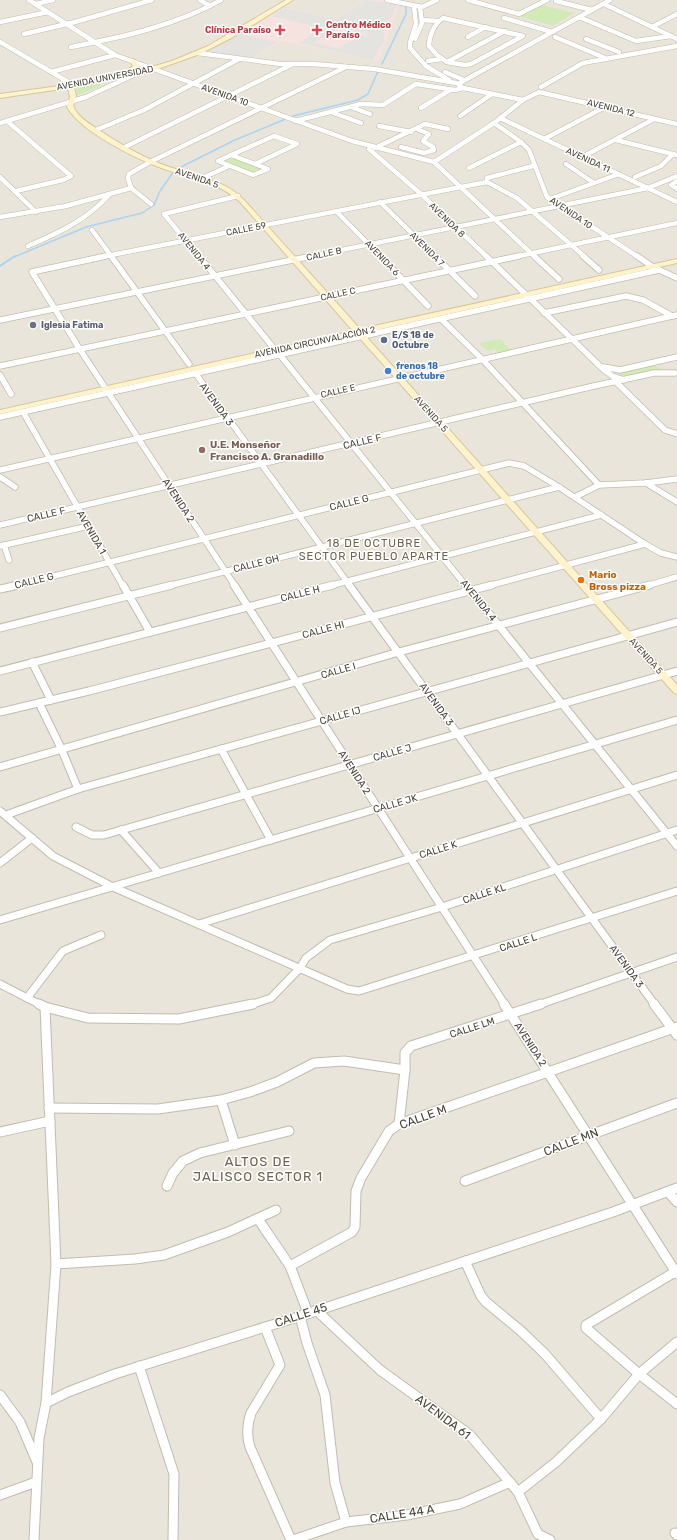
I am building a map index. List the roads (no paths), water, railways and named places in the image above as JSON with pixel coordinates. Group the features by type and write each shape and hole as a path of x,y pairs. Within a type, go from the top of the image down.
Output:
{"street":[{"name":"AVENIDA 10","path":"29,0 115,55 362,145"},
{"path":"36,4 53,0"},
{"path":"24,34 68,24 152,0"},
{"path":"200,0 210,6"},
{"path":"71,47 170,23 221,0"},
{"name":"AVENIDA UNIVERSIDAD","path":"0,95 140,72 210,43 284,0"},
{"name":"AVENIDA UNIVERSIDAD","path":"0,95 46,89 151,68 198,53 290,0"},
{"path":"387,0 420,7 426,6 437,0"},
{"path":"468,0 520,14 546,0"},
{"path":"486,5 495,0"},
{"path":"556,0 592,10"},
{"path":"198,53 239,59 293,64 313,64 374,69 457,84 610,0"},
{"path":"604,4 677,39"},
{"path":"414,6 416,24 410,43 410,48 426,66 463,88 523,100"},
{"path":"420,7 422,25 414,45 419,53 428,61 446,73 464,80"},
{"path":"0,22 48,12"},
{"path":"652,27 677,14"},
{"path":"579,17 636,41 671,36"},
{"path":"422,20 438,21 443,18 523,36 471,64 462,66 442,59 429,46 429,40 438,21"},
{"path":"504,18 552,32"},
{"path":"468,37 484,27"},
{"path":"447,62 505,31"},
{"path":"555,38 605,58"},
{"path":"586,39 617,51 600,56"},
{"path":"0,42 51,72 66,84 73,97 70,101"},
{"path":"541,87 578,65 605,58 677,46"},
{"path":"51,72 115,55"},
{"path":"96,130 144,110 239,59"},
{"path":"428,61 442,59"},
{"path":"128,72 136,66 133,61"},
{"path":"123,148 230,97 293,64"},
{"path":"150,204 131,188 128,178 129,174 150,162 346,67"},
{"path":"0,123 99,92 140,72"},
{"name":"AVENIDA 5","path":"66,84 65,94 70,101 70,107 74,114 123,148 150,162 224,187 238,196 677,691"},
{"path":"295,121 364,104 383,105 416,84 450,90 458,90 463,88"},
{"path":"46,89 58,90 65,94"},
{"path":"421,108 450,90"},
{"name":"AVENIDA 12","path":"523,100 536,92 546,92 677,124"},
{"path":"460,116 492,94"},
{"path":"434,162 494,123 523,100"},
{"path":"350,107 370,114"},
{"path":"544,139 605,107"},
{"path":"331,112 361,123"},
{"name":"AVENIDA 11","path":"500,118 677,202"},
{"path":"582,157 654,119"},
{"path":"6,121 71,176 63,180 16,191"},
{"name":"AVENIDA 10","path":"494,123 521,142 529,150 533,166 544,192 550,199 654,267 677,278"},
{"path":"375,150 426,124 448,128"},
{"path":"379,126 411,132"},
{"path":"400,147 424,152 434,150 433,147 424,141 429,134 417,129"},
{"path":"230,155 268,169 253,175 218,161 230,155 274,136 295,143 296,145 255,164"},
{"path":"616,140 675,154"},
{"path":"469,168 521,142"},
{"name":"AVENIDA 8","path":"362,145 375,150 525,296"},
{"path":"375,150 382,150 434,162 459,188 559,279"},
{"path":"635,177 661,166 675,154"},
{"path":"566,164 594,183"},
{"path":"200,179 229,166"},
{"name":"CALLE 59","path":"32,271 421,194 459,188 487,182 487,178 533,166"},
{"path":"550,199 619,174"},
{"name":"CALLE B","path":"0,320 648,188 677,176"},
{"path":"0,177 36,212"},
{"path":"677,181 671,185 677,189"},
{"path":"487,182 517,198 599,270"},
{"path":"0,217 36,212 131,188"},
{"path":"28,246 67,229 98,207 110,194"},
{"name":"AVENIDA 4","path":"238,196 164,214 272,346"},
{"name":"AVENIDA 7","path":"380,202 474,296"},
{"name":"AVENIDA 6","path":"336,211 428,306"},
{"name":"CALLE C","path":"0,366 677,223"},
{"path":"92,230 189,364"},
{"name":"AVENIDA CIRCUNVALACIÓN 2","path":"0,406 106,388 248,360 358,333 654,267 677,256"},
{"name":"AVENIDA CIRCUNVALACIÓN 2","path":"0,412 52,403 189,364 272,346 358,333 429,320 525,296 607,280 677,261"},
{"name":"AVENIDA 2","path":"32,271 80,348 512,1014 676,1273"},
{"path":"429,320 441,319 525,296 599,366 611,375 624,380"},
{"path":"544,313 626,296 643,300 674,315"},
{"name":"CALLE E","path":"0,470 138,437 227,418 674,315"},
{"path":"441,319 523,402 599,485"},
{"path":"106,388 196,374 248,360 280,355 309,346"},
{"name":"AVENIDA 4","path":"280,355 677,846"},
{"path":"599,366 611,370 620,370 674,357"},
{"path":"668,369 668,362 674,357"},
{"path":"649,363 676,373"},
{"path":"594,386 620,370"},
{"name":"CALLE F","path":"0,525 594,386 654,373 676,373"},
{"name":"AVENIDA 3","path":"196,374 632,973 676,1030"},
{"path":"0,375 11,394"},
{"path":"616,382 665,430 677,434"},
{"path":"0,417 52,403"},
{"name":"AVENIDA 1","path":"23,412 150,632"},
{"name":"CALLE G","path":"0,589 501,464 518,464 560,487 645,544 661,553 677,557"},
{"path":"0,477 15,487"},
{"path":"575,497 599,485 646,483 677,479"},
{"path":"646,483 677,502"},
{"name":"CALLE GH","path":"0,628 560,487"},
{"name":"CALLE H","path":"0,671 601,515"},
{"path":"9,560 2,545 89,526"},
{"name":"CALLE HI","path":"0,712 272,643 645,544"},
{"name":"CALLE I","path":"0,767 61,748 399,652 500,626 677,577"},
{"name":"CALLE IJ","path":"3,813 78,789 677,622"},
{"path":"32,662 51,700"},
{"path":"663,675 677,671"},
{"name":"CALLE J","path":"76,827 97,836 121,830 663,675"},
{"path":"39,703 61,748 78,789"},
{"name":"CALLE JK","path":"0,920 677,720"},
{"path":"221,749 271,840"},
{"name":"CALLE K","path":"199,924 677,774"},
{"path":"3,813 53,856 113,887 300,968"},
{"path":"121,830 159,873"},
{"name":"CALLE KL","path":"1,985 45,1007 88,1018 179,1019 247,1006 272,998 300,968 306,958 330,940 442,907 677,830"},
{"path":"0,863 32,838"},
{"name":"CALLE L","path":"300,968 347,989 359,991 677,891"},
{"path":"27,998 63,950 101,934"},
{"name":"CALLE LM","path":"399,1124 406,1070 405,1053 411,1046 512,1014 677,957"},
{"path":"34,1540 37,1462 39,1438 46,1403 56,1264 45,1007"},
{"name":"CALLE M","path":"290,1266 352,1232 355,1227 356,1191 361,1178 388,1131 399,1124 676,1030"},
{"path":"49,1108 158,1109 221,1100 250,1092 277,1082 314,1063 344,1061 406,1070"},
{"path":"221,1100 235,1145"},
{"name":"CALLE MN","path":"465,1181 677,1102"},
{"path":"0,1132 50,1121"},
{"path":"167,1186 183,1161 200,1153 289,1131"},
{"name":"CALLE 45","path":"46,1403 64,1394 139,1366 308,1313 634,1205 677,1188"},
{"path":"668,1192 677,1202"},
{"path":"56,1264 135,1259 164,1255 258,1219 276,1210"},
{"path":"258,1219 290,1266 308,1313 307,1343 325,1395 335,1482 346,1522"},
{"path":"465,1261 481,1296 486,1302 521,1331 545,1354 601,1419"},
{"path":"676,1273 586,1325 586,1328 639,1374 677,1404"},
{"name":"AVENIDA 61","path":"308,1313 380,1370 470,1435 518,1492 537,1537 550,1540"},
{"path":"265,1327 280,1365 275,1376 255,1406 247,1427 247,1437 250,1447 292,1540"},
{"path":"518,1492 556,1462 601,1419 639,1374 677,1342"},
{"path":"139,1366 174,1474 173,1540"},
{"path":"0,1395 20,1422 37,1462"},
{"path":"0,1495 36,1482"},
{"name":"CALLE 44 A","path":"292,1540 346,1522 407,1515 460,1504 510,1482"}],"waterway":[{"path":"382,64 406,14 406,6"},
{"path":"14,257 86,227 142,213 154,205 160,191 172,174 181,167 235,140 293,116 358,100 368,94 378,71"},
{"path":"0,266 15,256"}],"place":[{"name":"Clínica Paraíso","path":"280,30"},
{"name":"Centro Médico Paraíso","path":"317,30"},
{"name":"Iglesia Fatima","path":"33,325"},
{"name":"E/S 18 de Octubre","path":"384,340"},
{"name":"frenos 18 de octubre","path":"388,371"},
{"name":"U.E. Monseñor Francisco A. Granadillo","path":"202,450"},
{"name":"Mario Bross pizza","path":"581,580"}],"district":[{"name":"18 DE OCTUBRE SECTOR PUEBLO APARTE","path":"374,549"},
{"name":"ALTOS DE JALISCO SECTOR 1","path":"258,1168"}]}
